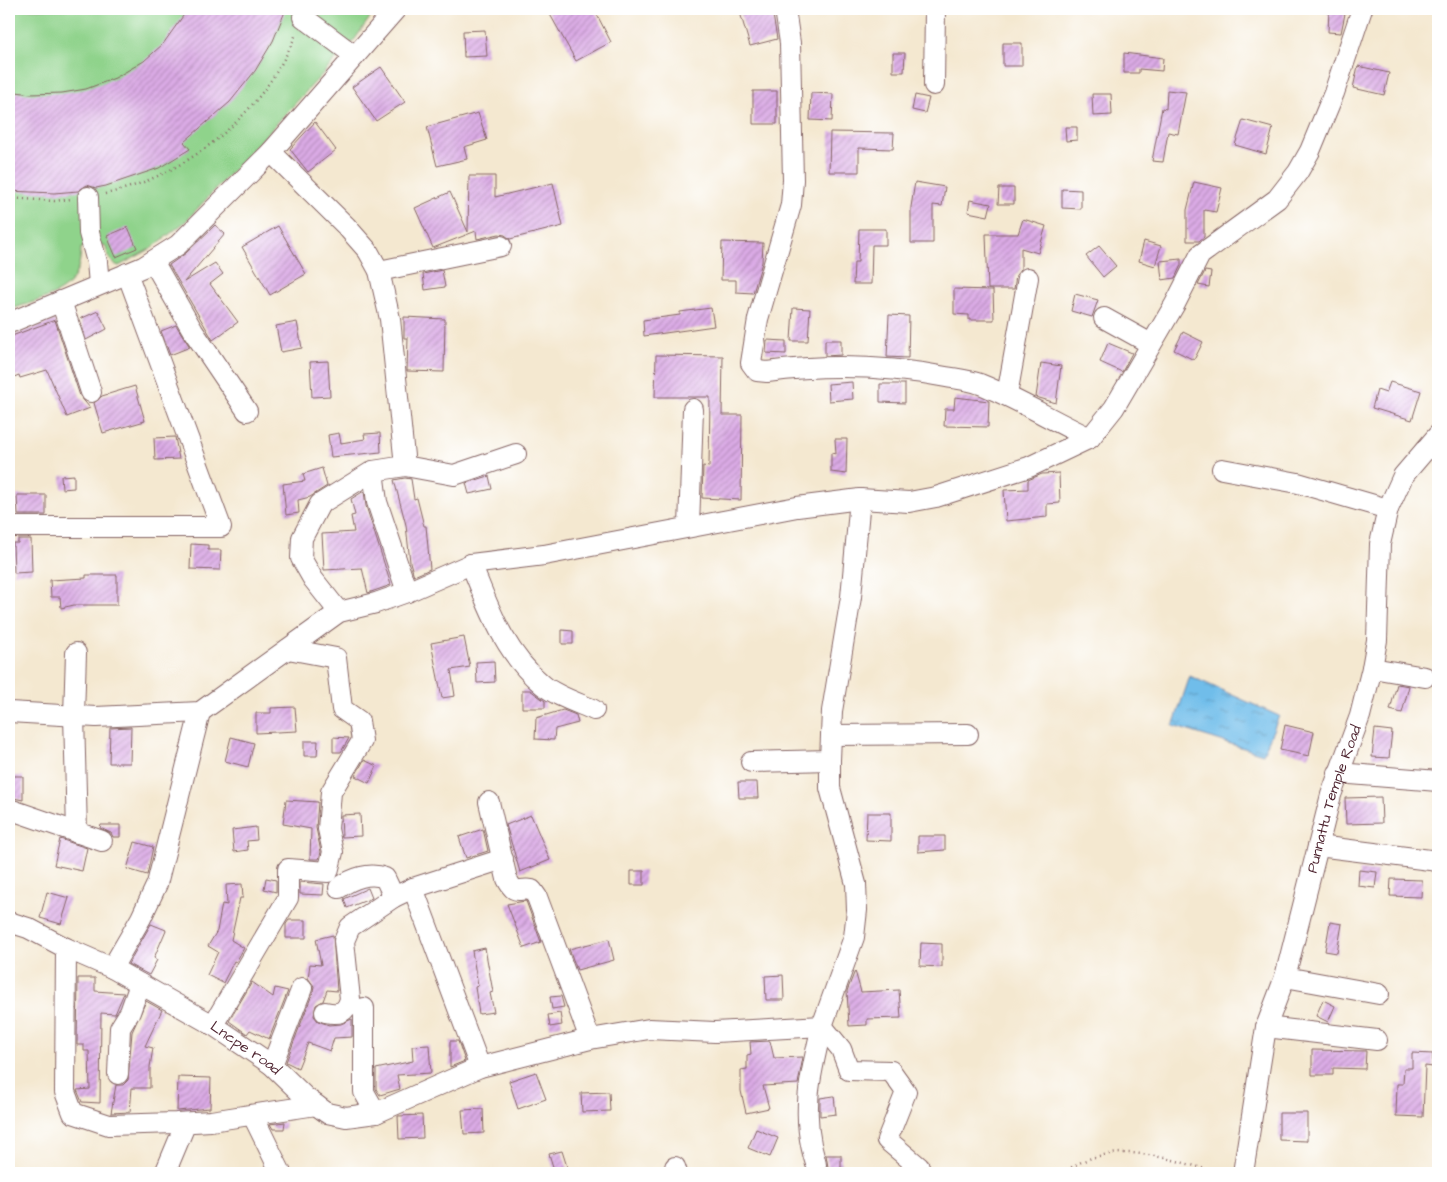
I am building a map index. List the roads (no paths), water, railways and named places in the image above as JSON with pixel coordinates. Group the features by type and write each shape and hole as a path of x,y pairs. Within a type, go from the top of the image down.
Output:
{"street":[{"path":"9,324 127,273 152,261 178,245 271,152 396,9"},
{"path":"785,9 790,43 793,180 791,205 758,319 750,363 757,370 767,372 841,367 918,372 977,383 1006,395 1090,438"},
{"path":"934,85 936,9"},
{"path":"9,712 96,717 200,712 339,612 376,603 407,592 471,564 544,555 797,507 860,500 909,502 936,497 1029,467 1090,438 1114,408 1175,304 1200,255 1277,199 1298,172 1310,152 1334,93 1362,9"},
{"path":"303,17 355,56"},
{"path":"271,152 346,226 368,251 379,271 390,319 405,466"},
{"path":"88,197 89,233 97,262 99,284"},
{"path":"379,271 501,246"},
{"path":"152,261 193,330 247,411"},
{"path":"9,527 221,527 127,273"},
{"path":"1006,395 1028,278"},
{"path":"61,301 91,392"},
{"path":"1104,318 1151,344"},
{"path":"689,527 693,409"},
{"name":"Punnattu Temple Road","path":"1243,1173 1266,1027 1285,977 1338,773 1360,716 1372,668 1377,640 1380,544 1388,509 1403,476 1438,435"},
{"path":"339,612 313,579 301,558 302,538 320,504 342,488 373,471 405,466 454,475 516,454"},
{"path":"1222,469 1298,484 1388,509"},
{"path":"373,471 377,502 407,592"},
{"path":"816,1164 808,1142 807,1100 809,1079 822,1026 854,937 858,910 856,884 830,788 830,760 832,711 851,596 860,500"},
{"path":"471,564 496,626 519,661 544,686 594,710"},
{"path":"213,1025 288,898 288,869 328,872 333,852 328,829 331,792 362,741 360,722 342,709 336,658 288,649"},
{"path":"76,653 74,715 77,833"},
{"path":"1372,668 1425,677"},
{"path":"112,968 141,918 157,884 200,712"},
{"path":"831,735 968,734"},
{"path":"751,762 830,760"},
{"path":"1338,773 1438,781"},
{"path":"489,802 502,859 511,888 517,892 532,890 537,897 590,1039"},
{"path":"9,809 102,841"},
{"path":"1318,846 1438,861"},
{"path":"325,1012 336,1014 348,1008 350,999 344,942 350,927 394,897 413,888 502,859"},
{"path":"339,888 350,880 380,876 385,878 394,897"},
{"path":"413,888 480,1067"},
{"name":"Lncpe road","path":"9,922 28,928 66,948 112,968 213,1025 272,1065 305,1097 327,1113 346,1117 376,1113 480,1067 590,1039 649,1029 715,1032 822,1026"},
{"path":"66,948 65,1092 73,1113 109,1126 186,1123 253,1116 316,1105"},
{"path":"1285,977 1379,994"},
{"path":"118,1074 120,1028 130,1012 140,984"},
{"path":"272,1065 302,988"},
{"path":"364,1008 364,1092 376,1113"},
{"path":"822,1026 840,1049 849,1070 891,1071 906,1092 887,1140 918,1167"},
{"path":"1266,1027 1377,1040"},
{"path":"253,1116 281,1173"},
{"path":"165,1173 186,1123"}],"water":[{"path":"1190,676 1279,716 1263,754 1173,726"}]}
